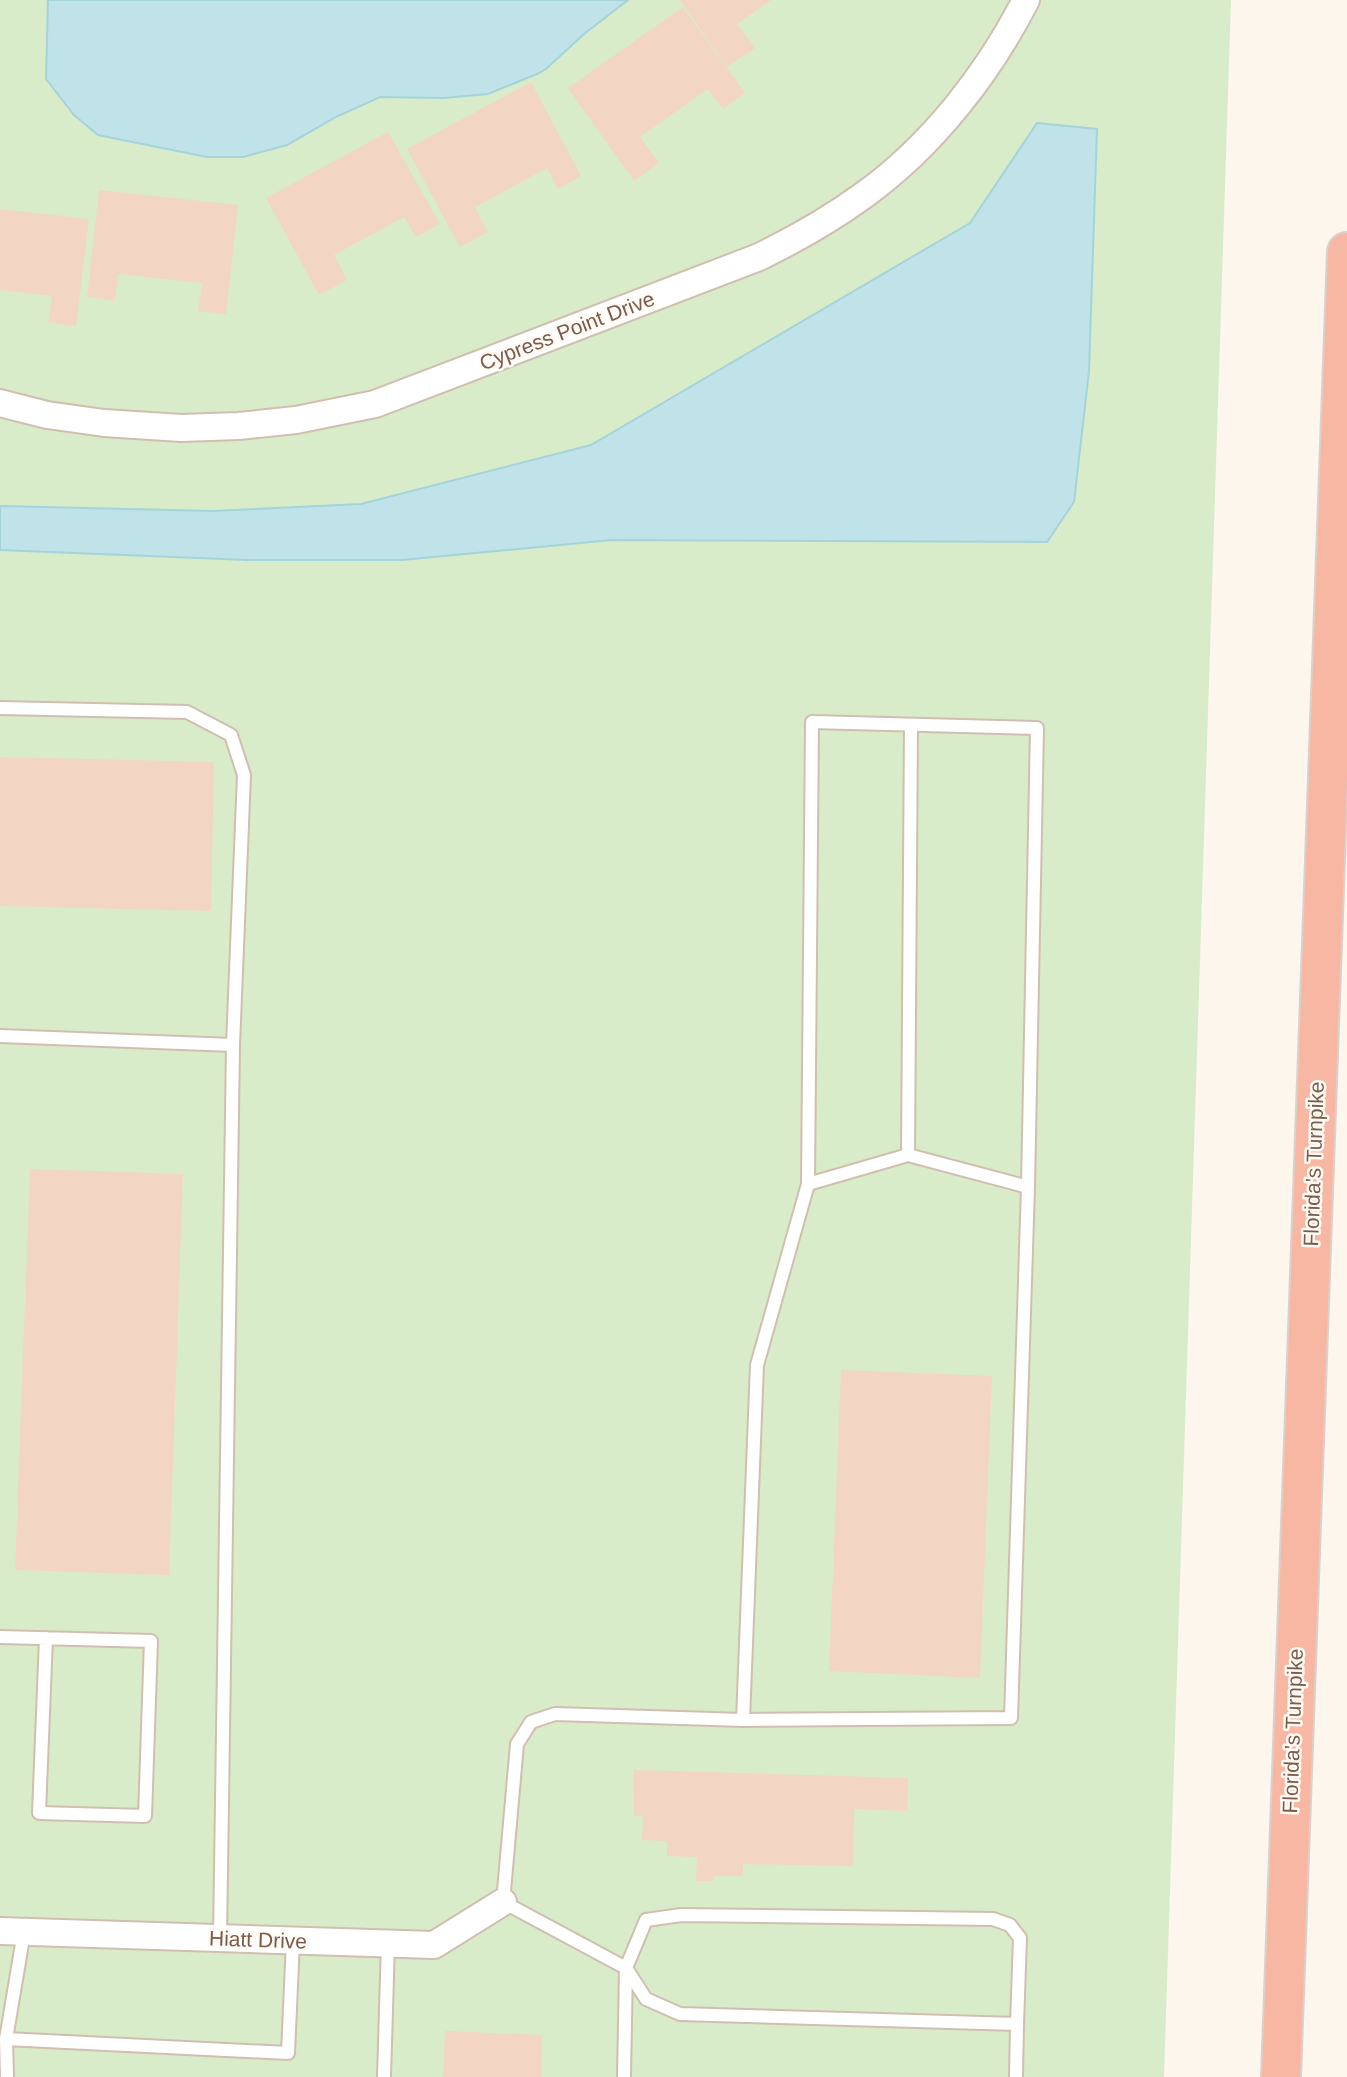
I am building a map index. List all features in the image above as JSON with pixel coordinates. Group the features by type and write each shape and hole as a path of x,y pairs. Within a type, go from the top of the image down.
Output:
{"highway":[{"name":"Florida's Turnpike","path":"1281,2077 1347,252"}],"street":[{"name":"Cypress Point Drive","path":"0,403 47,415 93,422 168,427 239,426 296,420 375,404 759,257 803,235 855,202 903,163 954,110 993,57 1026,0"},
{"name":"Hiatt Drive","path":"12,1931 434,1945 503,1902"}],"lane":[{"path":"0,708 187,712 231,735 244,775 233,1045 220,1939"},
{"path":"743,1720 757,1365 808,1184 812,722 1037,728 1028,1187 1011,1718 743,1720 555,1714 531,1722 517,1744 503,1902 626,1968 646,1999 680,2014 1017,2024"},
{"path":"908,1155 911,726"},
{"path":"0,1036 233,1045"},
{"path":"808,1184 908,1155 1028,1187"},
{"path":"0,1637 46,1638 151,1641 145,1816 39,1813 46,1638"},
{"path":"624,2077 626,1968 646,1920 670,1917 993,1919 1010,1924 1020,1938 1016,2077"},
{"path":"7,2077 6,2039 12,1931"},
{"path":"6,2039 288,2053 293,1941"},
{"path":"384,2077 388,1943"}],"green space":[{"path":"0,0 1231,0 1164,2077 0,2077"}],"water":[{"path":"48,0 628,0 584,34 546,69 488,94 444,98 380,97 336,117 287,145 243,157 207,157 98,135 74,115 46,79"},
{"path":"1037,123 1097,129 1089,371 1074,502 1047,542 612,540 402,560 247,560 0,550 0,506 213,511 361,504 591,445 970,223"}],"building":[{"path":"680,0 771,0 737,24 755,48 727,67"},
{"path":"683,7 745,93 723,109 708,89 640,137 659,163 634,181 568,88"},
{"path":"531,82 581,176 558,189 547,168 475,207 488,232 460,247 407,149"},
{"path":"388,132 440,224 416,237 404,217 334,255 347,280 319,295 266,198"},
{"path":"99,190 238,205 226,314 198,311 202,283 118,274 115,301 87,297"},
{"path":"0,209 89,219 76,326 48,322 52,296 0,290"},
{"path":"0,757 214,762 211,911 0,906"},
{"path":"30,1169 183,1174 169,1575 15,1570"},
{"path":"841,1370 992,1376 980,1678 829,1671"},
{"path":"634,1770 908,1778 907,1811 854,1809 853,1866 743,1864 743,1876 713,1876 713,1881 696,1881 697,1857 667,1856 667,1841 642,1840 643,1816 633,1816"},
{"path":"445,2031 542,2035 541,2077 443,2077"}]}
